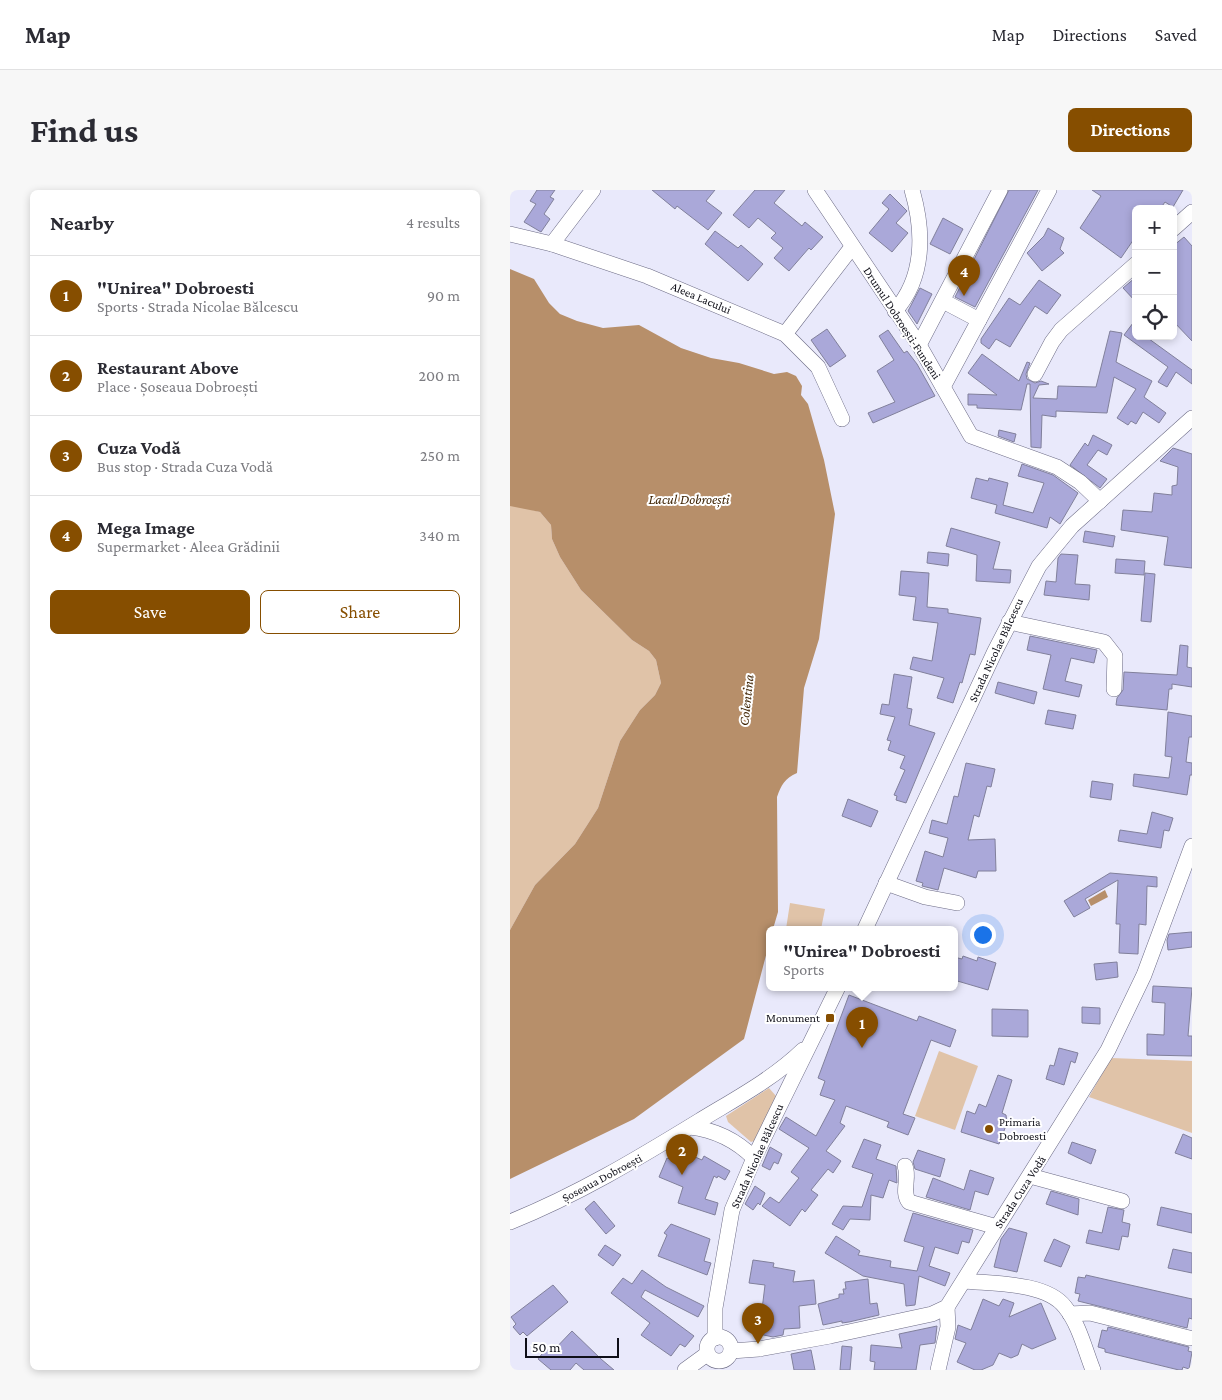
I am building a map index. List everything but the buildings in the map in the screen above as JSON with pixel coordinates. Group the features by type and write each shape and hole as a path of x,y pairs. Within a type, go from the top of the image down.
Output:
{"street":[{"path":"552,244 593,190"},
{"name":"Drumul Dobroești-Fundeni","path":"815,190 919,345 971,436 982,442 1031,456 1057,467 1080,482 1100,501"},
{"path":"895,311 907,295 914,281 918,263 920,223 912,190"},
{"path":"919,345 1000,190"},
{"path":"943,387 1049,190"},
{"path":"1177,226 1192,212"},
{"name":"Aleea Lacului","path":"510,234 552,244 647,276 785,334"},
{"path":"842,419 818,367 785,334 852,247"},
{"path":"1035,374 1056,336 1132,268"},
{"path":"943,301 979,320"},
{"name":"Strada Nicolae Bălcescu","path":"866,926 1027,585 1048,553 1072,526 1192,418"},
{"path":"1009,622 1104,642 1115,656 1114,689"},
{"name":"Strada Cuza Vodă","path":"947,1308 1084,1091 1120,1027 1144,975 1192,846"},
{"path":"886,883 924,897 957,903"},
{"name":"Strada Nicolae Bălcescu","path":"715,1338 715,1308 726,1236 737,1196 836,991"},
{"name":"Șoseaua Dobroești","path":"510,1222 580,1192 690,1127 771,1076 810,1043"},
{"path":"690,1127 725,1136 754,1158"},
{"path":"905,1166 907,1173 906,1195 910,1202 997,1227"},
{"path":"1030,1176 1122,1201"},
{"path":"964,1281 1035,1288 1059,1300 1070,1314 1093,1370"},
{"path":"685,1370 710,1361 724,1360 731,1351 752,1350 830,1336 932,1314 947,1308 948,1327 938,1370"},
{"path":"1070,1314 1090,1313 1189,1338"},
{"path":"710,1361 707,1346 715,1338 727,1340 731,1351"}],"shaded area":[{"path":"513,505 540,512 551,525 552,539 560,557 581,590 632,640 649,651 656,660 661,683 655,695 640,710 620,741 598,808 575,844 535,885 510,930 510,506"},
{"path":"790,903 825,909 822,926 786,926"},
{"path":"939,1051 978,1066 955,1130 915,1116"},
{"path":"1111,1058 1192,1061 1192,1133 1089,1097"},
{"path":"769,1088 776,1096 754,1141 751,1142 728,1122 726,1116"}],"water":[{"name":"Lacul Dobroești","path":"510,269 534,279 549,303 560,314 577,321 603,328 639,325 681,348 711,358 739,363 774,374 787,372 796,376 802,386 801,395 808,404 824,460 835,514 819,639 804,688 797,773 784,782 777,797 778,912 774,926 766,926 766,955 744,1039 634,1119 510,1179 510,930 535,885 575,844 598,808 620,741 640,710 655,695 661,683 656,660 649,651 632,640 581,590 560,557 552,539 551,525 540,512 510,506"},
{"path":"1105,890 1108,897 1091,906 1088,900"}],"place":[{"name":"Mega Image","path":"964,296"},
{"name":"Monument","path":"830,1018"},
{"name":"\"Unirea\" Dobroesti","path":"862,1048"},
{"name":"Primaria Dobroesti","path":"989,1129"},
{"name":"Restaurant Above","path":"682,1175"},
{"name":"Cuza Vodă","path":"758,1344"}],"water label":[{"name":"Colentina","path":"746,700"}]}
